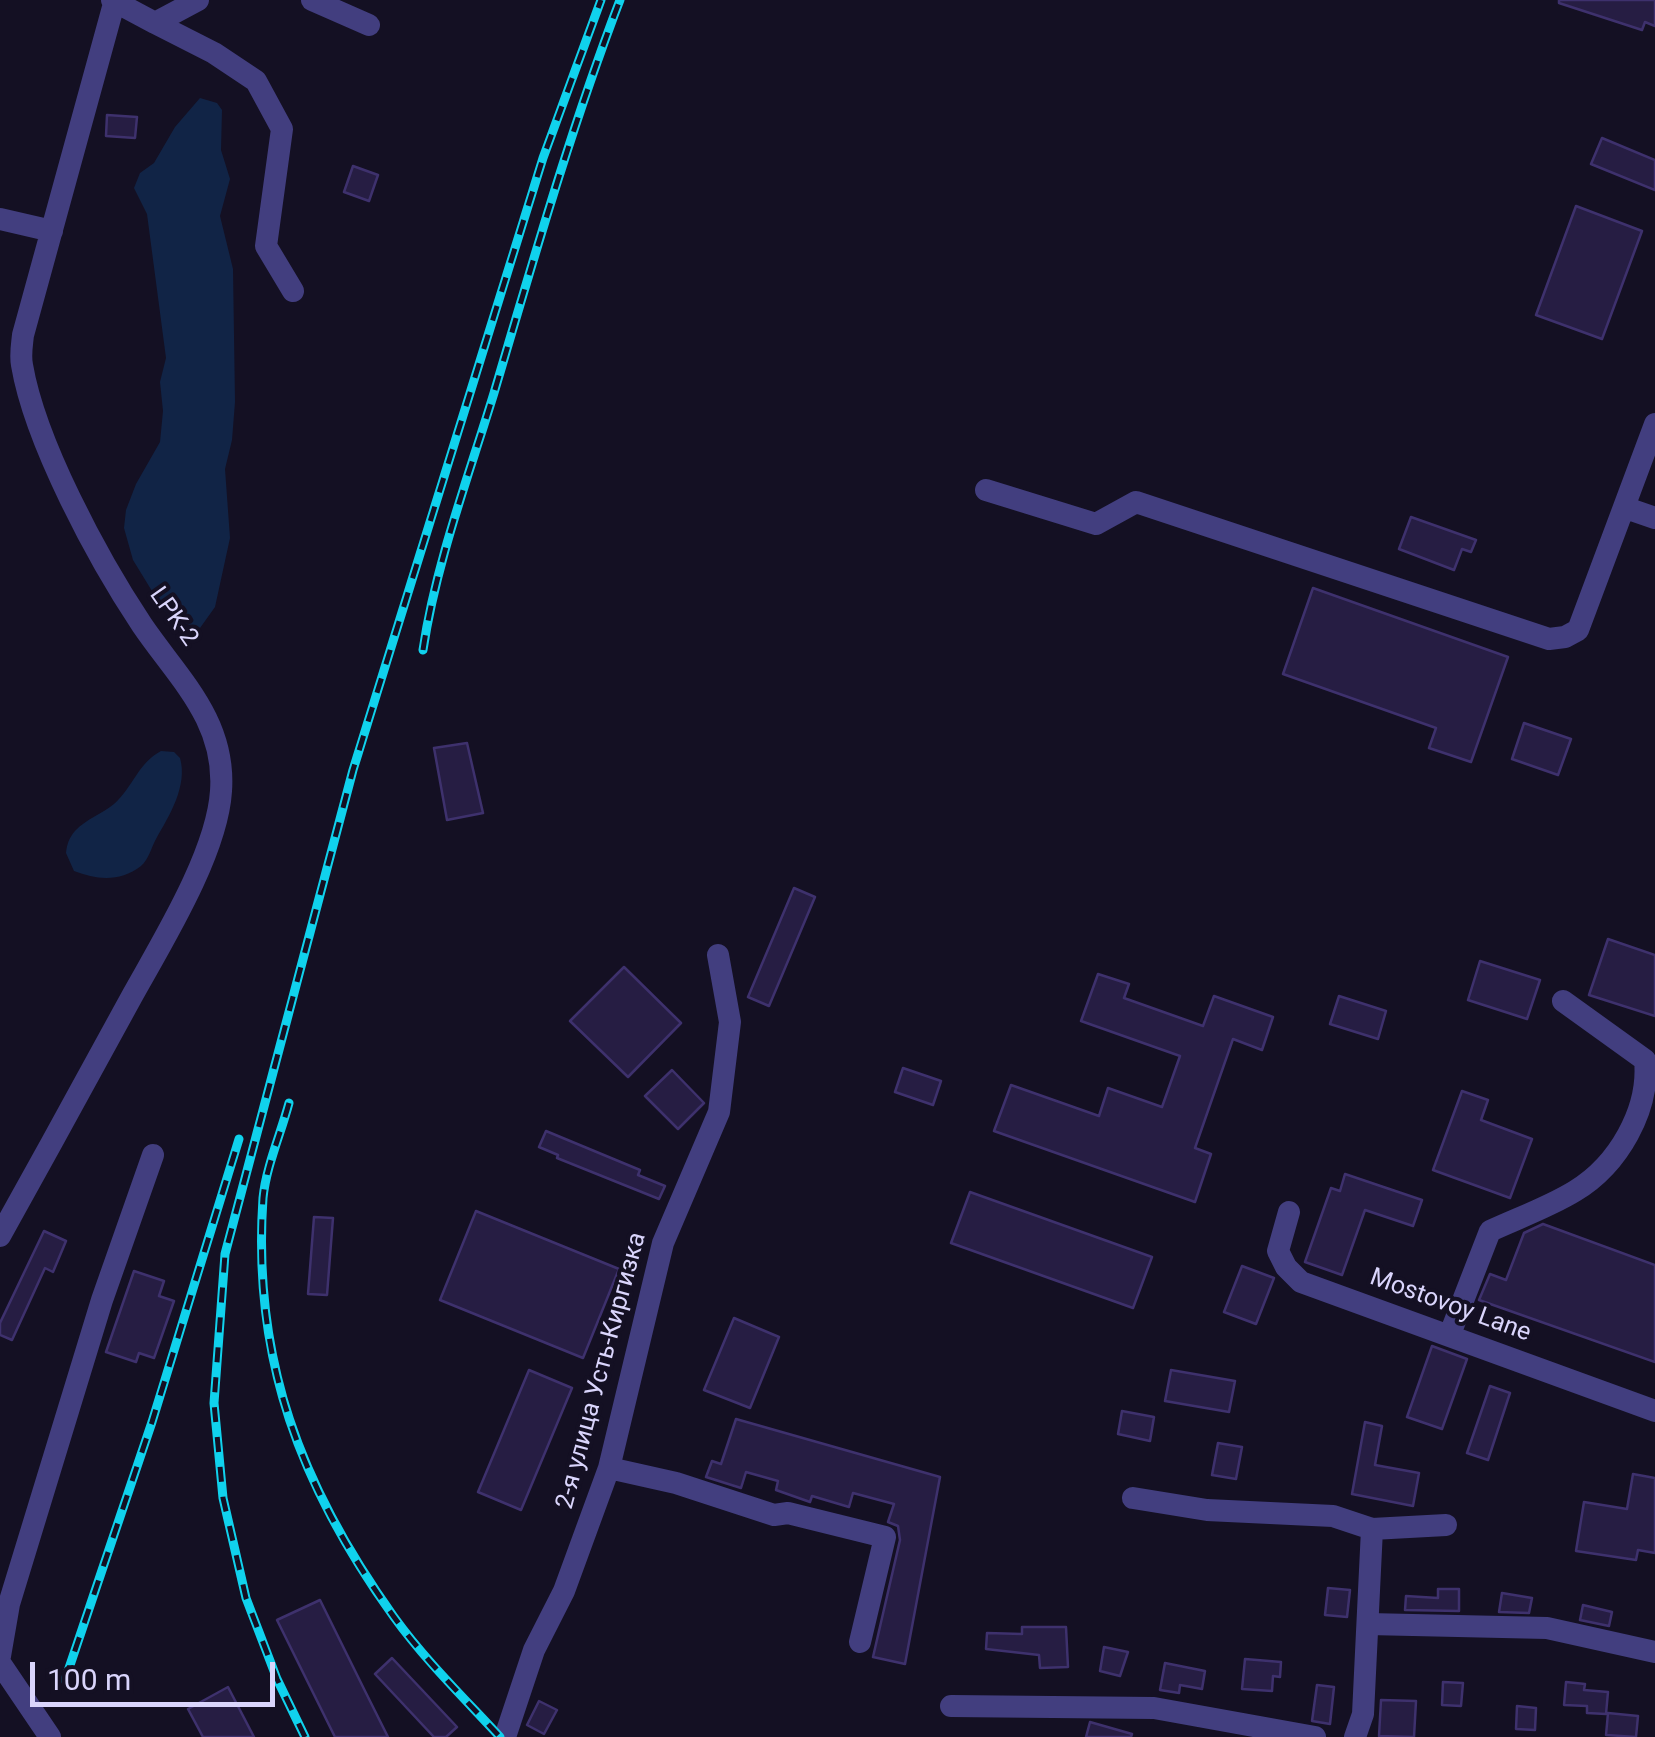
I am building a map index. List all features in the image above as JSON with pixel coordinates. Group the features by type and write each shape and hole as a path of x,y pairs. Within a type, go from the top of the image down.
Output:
{"street":[{"path":"155,23 198,0"},
{"path":"312,0 369,25"},
{"path":"114,1 214,53 256,81 282,129 266,246 294,291"},
{"name":"LPK-2","path":"0,1236 173,922 201,860 221,791 219,757 206,714 141,623 91,537 47,445 20,361 23,335 114,1"},
{"path":"0,219 52,231"},
{"path":"986,490 1096,524 1136,502 1549,639 1578,630 1655,424"},
{"path":"1626,508 1655,518"},
{"name":"2-я улица Усть-Киргизка","path":"505,1737 534,1650 564,1591 609,1468 664,1243 719,1112 730,1022 718,956"},
{"path":"1450,1334 1490,1231 1576,1190 1601,1170 1620,1146 1642,1098 1647,1078 1645,1060 1563,1000"},
{"path":"50,1737 0,1660 8,1604 102,1300 153,1155"},
{"name":"Mostovoy Lane","path":"1290,1212 1278,1251 1300,1282 1655,1412"},
{"path":"609,1468 676,1483 774,1515 788,1513 885,1537 860,1642"},
{"path":"1133,1498 1208,1510 1334,1516 1372,1529 1446,1525"},
{"path":"1355,1737 1363,1714 1372,1529"},
{"path":"1368,1624 1548,1628 1655,1652"},
{"path":"951,1706 1154,1708 1315,1737"}],"water":[{"path":"200,98 217,103 222,110 221,150 230,179 220,216 233,269 235,402 225,469 230,538 215,607 200,628 175,620 163,609 133,560 124,528 136,484 160,442 160,382 166,358 147,214 134,188 140,173 154,163 175,127"},
{"path":"161,751 174,752 180,758 181,779 171,811 146,860 117,877 100,878 74,871 66,853 73,834 114,804 147,762"}],"building":[{"path":"1559,0 1655,0 1655,26 1645,22 1642,30"},
{"path":"107,115 137,117 135,138 106,136"},
{"path":"1602,138 1655,160 1655,190 1591,164"},
{"path":"353,166 378,175 369,201 344,192"},
{"path":"1576,206 1642,231 1602,339 1536,315"},
{"path":"1411,517 1476,540 1471,552 1462,549 1454,570 1399,549"},
{"path":"1313,588 1508,657 1471,762 1429,748 1436,728 1283,674"},
{"path":"1524,723 1571,739 1558,775 1512,759"},
{"path":"467,743 483,813 447,820 434,748"},
{"path":"794,888 815,897 769,1006 748,997"},
{"path":"1608,939 1655,955 1655,1016 1589,995"},
{"path":"1480,961 1540,980 1527,1019 1468,1000"},
{"path":"624,967 681,1023 628,1077 570,1021"},
{"path":"1098,974 1129,984 1124,998 1203,1026 1214,996 1273,1017 1262,1050 1233,1039 1195,1148 1211,1154 1195,1202 994,1131 1011,1085 1099,1116 1108,1088 1162,1107 1180,1056 1081,1021"},
{"path":"1339,996 1386,1011 1378,1039 1330,1024"},
{"path":"903,1068 941,1081 933,1105 895,1092"},
{"path":"672,1070 704,1103 678,1129 645,1096"},
{"path":"1462,1091 1488,1100 1481,1120 1532,1139 1510,1198 1433,1170"},
{"path":"546,1131 640,1170 638,1175 665,1186 659,1199 557,1158 558,1155 539,1147"},
{"path":"1345,1174 1422,1200 1413,1226 1365,1210 1342,1275 1305,1262 1331,1188 1340,1191"},
{"path":"970,1192 1152,1257 1133,1308 951,1243"},
{"path":"476,1211 619,1269 583,1358 440,1300"},
{"path":"314,1217 333,1218 327,1295 308,1294"},
{"path":"1543,1224 1655,1265 1655,1362 1479,1300 1490,1274 1506,1280 1524,1233"},
{"path":"44,1231 66,1241 53,1272 45,1268 12,1340 0,1335 0,1323"},
{"path":"1242,1266 1274,1278 1256,1324 1224,1312"},
{"path":"134,1271 164,1281 159,1296 174,1301 154,1358 139,1353 136,1362 106,1352"},
{"path":"734,1318 779,1337 750,1408 704,1390"},
{"path":"1432,1346 1467,1359 1442,1429 1407,1417"},
{"path":"529,1370 572,1388 521,1510 478,1492"},
{"path":"1171,1370 1235,1381 1229,1412 1165,1401"},
{"path":"1490,1386 1510,1393 1488,1460 1467,1453"},
{"path":"1122,1411 1154,1417 1150,1441 1118,1434"},
{"path":"736,1419 940,1477 905,1664 873,1657 900,1540 898,1526 888,1522 894,1504 853,1493 849,1507 812,1496 810,1502 776,1490 778,1481 746,1472 741,1488 706,1477 712,1461 721,1464"},
{"path":"1365,1422 1382,1426 1375,1465 1419,1473 1413,1506 1352,1494"},
{"path":"1218,1443 1242,1447 1236,1479 1212,1475"},
{"path":"1633,1474 1655,1478 1655,1553 1638,1550 1636,1560 1576,1551 1584,1502 1627,1509"},
{"path":"1328,1588 1350,1590 1347,1617 1325,1615"},
{"path":"1438,1589 1459,1589 1459,1611 1405,1610 1406,1596 1438,1598"},
{"path":"1502,1593 1532,1598 1529,1613 1499,1612"},
{"path":"320,1600 388,1737 335,1737 277,1620"},
{"path":"1583,1605 1612,1612 1609,1626 1580,1620"},
{"path":"1022,1627 1066,1627 1068,1667 1040,1668 1039,1655 986,1649 987,1633 1022,1634"},
{"path":"1104,1647 1128,1652 1120,1676 1100,1671"},
{"path":"392,1658 457,1727 446,1737 434,1737 375,1674"},
{"path":"1245,1659 1281,1662 1280,1677 1273,1676 1272,1691 1242,1689"},
{"path":"1165,1663 1205,1671 1202,1689 1180,1685 1179,1693 1160,1690"},
{"path":"1443,1682 1463,1683 1461,1706 1442,1705"},
{"path":"1566,1682 1585,1684 1584,1690 1608,1692 1606,1714 1587,1713 1587,1706 1564,1705"},
{"path":"1317,1685 1334,1687 1330,1724 1312,1721"},
{"path":"228,1687 254,1737 203,1737 188,1709"},
{"path":"1381,1700 1416,1701 1414,1737 1379,1736"},
{"path":"539,1701 557,1710 544,1734 527,1725"},
{"path":"1517,1706 1536,1708 1535,1730 1516,1729"},
{"path":"1608,1713 1638,1716 1636,1737 1606,1735"},
{"path":"1090,1722 1132,1734 1086,1737"}],"railway":[{"path":"305,1737 277,1679 246,1598 223,1498 214,1403 225,1254 353,770 543,158 601,0"},
{"path":"423,650 454,521 569,146 620,0"},
{"path":"289,1103 265,1186 262,1257 275,1367 290,1420 309,1470 361,1568 419,1648 500,1737"},
{"path":"65,1680 152,1422 239,1139"}]}
